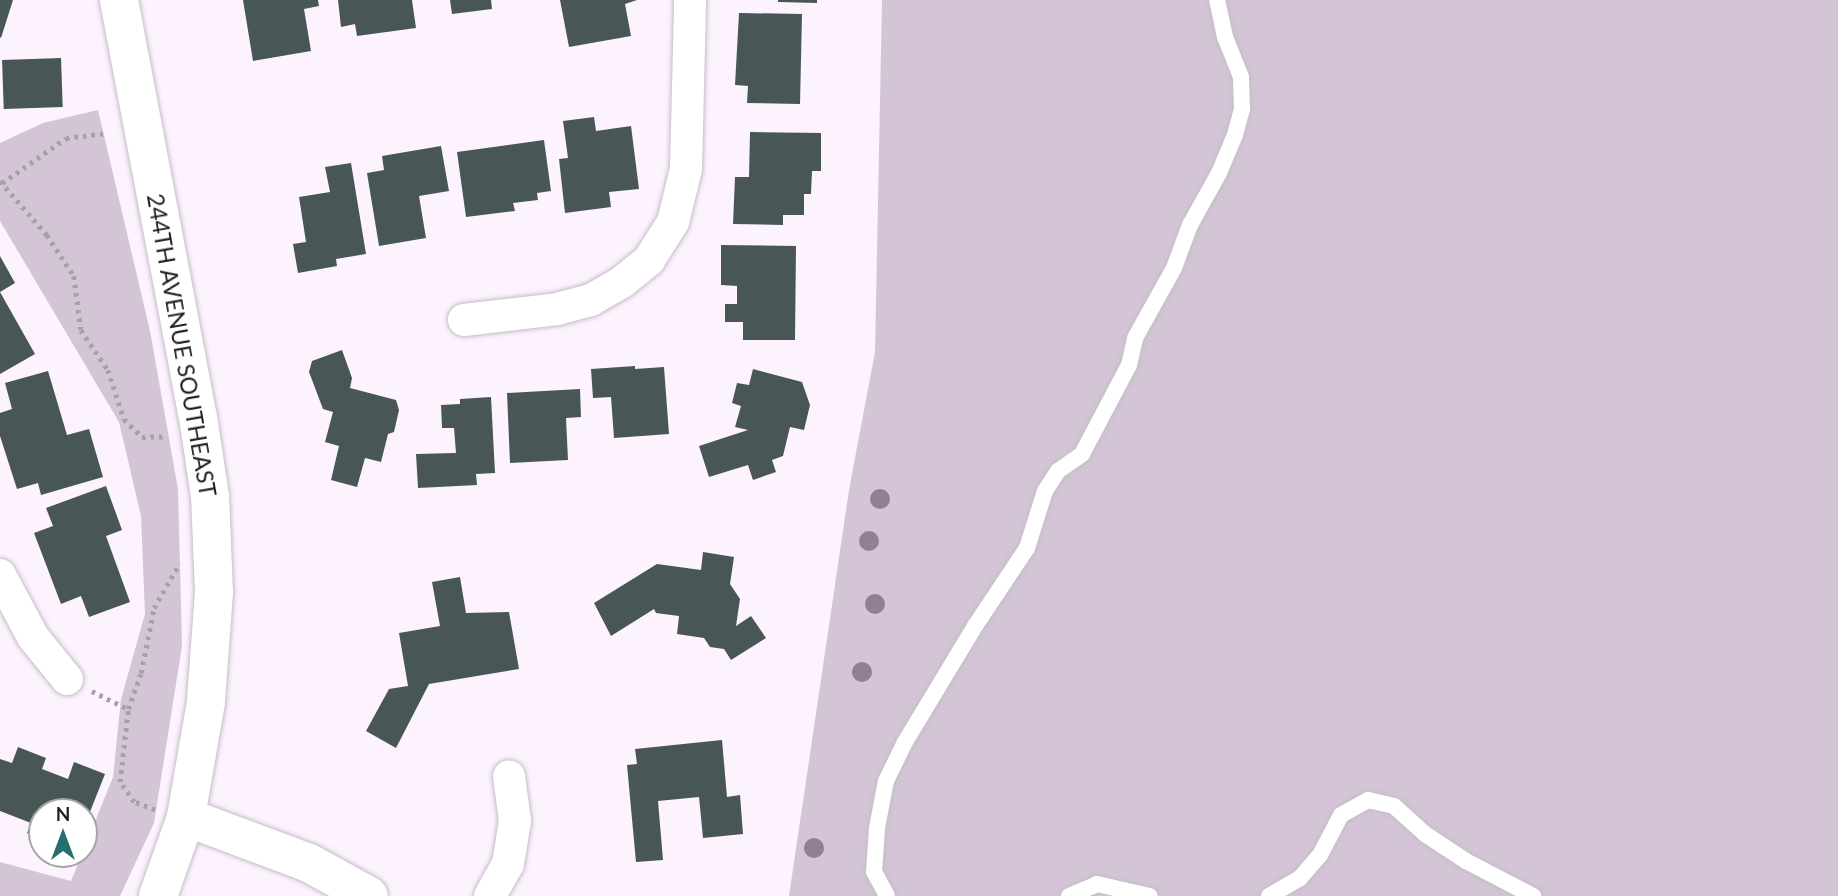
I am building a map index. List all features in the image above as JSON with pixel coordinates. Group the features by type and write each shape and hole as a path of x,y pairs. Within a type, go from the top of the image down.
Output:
{"street":[{"name":"244TH AVENUE SOUTHEAST","path":"119,0 198,417 210,496 214,592 206,702 171,814 158,896"},
{"path":"464,320 557,309 590,300 622,282 649,260 673,222 686,169 690,0"},
{"path":"0,575 33,637 67,678"},
{"path":"490,896 508,864 514,821 509,776"},
{"path":"171,814 309,863 369,896"}],"lane":[{"path":"887,896 874,873 877,828 886,781 905,742 975,626 1027,548 1045,491 1058,471 1082,454 1129,365 1135,338 1174,268 1190,225 1219,173 1235,135 1242,108 1241,77 1225,37 1217,0"},
{"path":"1269,896 1300,878 1320,855 1341,815 1368,800 1394,806 1425,834 1466,861 1534,896"},
{"path":"1069,896 1097,884 1150,896"}],"path":[{"path":"104,133 65,138 1,182 47,235 74,276 81,330 108,370 124,419 142,437 168,435"},
{"path":"171,814 134,802 120,782 128,709 141,673 154,608 169,576 180,562"},
{"path":"67,678 128,709"}],"shaded area":[{"path":"882,0 1838,0 1838,896 789,896 849,490 875,352"},
{"path":"98,110 150,331 178,489 182,646 154,823 120,896 0,896 0,862 71,881 76,868 98,868 98,814 113,777 121,699 145,614 141,516 119,422 0,221 0,143 43,123"}],"building":[{"path":"0,0 13,0 1,38 0,37"},
{"path":"243,0 318,0 319,6 304,9 311,51 253,61"},
{"path":"338,0 412,0 416,28 357,36 355,24 341,27"},
{"path":"450,0 491,0 492,9 452,14"},
{"path":"560,0 637,0 625,4 631,36 569,47"},
{"path":"817,0 817,3 778,2"},
{"path":"739,13 802,14 800,104 747,103 748,86 735,85"},
{"path":"61,58 63,107 4,109 2,60"},
{"path":"594,117 596,131 631,126 639,189 609,192 611,207 565,213 559,159 568,158 563,121"},
{"path":"750,132 821,133 821,171 812,171 811,194 804,194 804,215 783,215 783,225 733,224 735,177 749,177"},
{"path":"544,140 551,191 537,193 538,200 513,203 515,211 466,217 457,152"},
{"path":"441,146 449,191 419,196 426,238 379,246 367,173 384,170 382,156"},
{"path":"351,163 366,254 336,259 337,266 298,273 293,244 306,242 299,197 330,192 325,167"},
{"path":"721,245 796,246 795,340 743,340 743,322 725,322 725,304 737,304 737,286 721,285"},
{"path":"0,256 15,283 0,292"},
{"path":"0,292 35,354 0,374"},
{"path":"342,350 352,378 350,388 396,400 399,410 394,432 388,434 381,462 365,458 357,487 331,480 339,446 325,442 333,412 323,409 309,372 312,361"},
{"path":"635,366 635,369 664,367 669,434 614,438 611,397 593,398 591,369"},
{"path":"753,369 802,382 810,405 804,430 790,427 783,456 772,460 776,472 753,480 748,465 709,477 699,446 748,430 735,427 741,406 732,403 737,383 749,385"},
{"path":"48,371 67,435 89,429 103,477 41,495 38,483 17,489 0,436 0,413 12,409 5,383"},
{"path":"580,389 581,417 566,418 568,460 510,463 507,393"},
{"path":"491,397 495,473 476,474 477,485 418,488 416,454 456,453 454,428 442,428 441,405 460,404 460,399"},
{"path":"106,486 122,530 106,536 130,602 89,617 81,596 61,604 34,533 53,526 46,508"},
{"path":"703,552 734,557 730,584 740,599 736,626 751,616 766,638 731,660 724,649 710,647 704,638 677,634 679,616 656,613 654,609 611,636 594,603 657,564 701,570"},
{"path":"460,577 466,613 509,612 519,669 429,684 396,748 366,731 389,689 408,686 399,633 440,626 432,582"},
{"path":"722,740 727,797 740,795 743,834 703,838 699,797 658,801 663,860 636,862 627,765 637,764 635,749"},
{"path":"18,747 46,758 42,769 68,779 74,762 105,774 95,798 28,798 28,822 0,811 0,759 12,763"}]}
